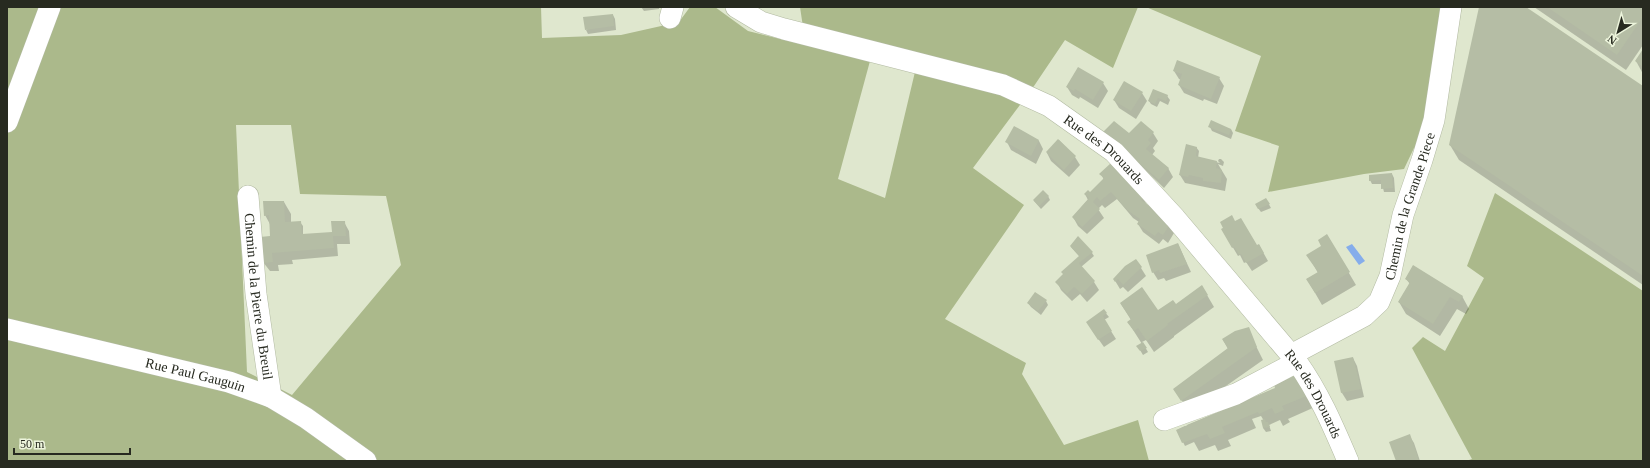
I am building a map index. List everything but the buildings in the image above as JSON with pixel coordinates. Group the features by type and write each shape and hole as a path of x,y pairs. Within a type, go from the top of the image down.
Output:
{"street":[{"path":"7,122 50,7"},
{"name":"Rue des Drouards","path":"736,7 761,22 784,29 1003,85 1049,106 1114,152 1175,218 1310,380 1326,411 1348,461"},
{"name":"Chemin de la Grande Piece","path":"1164,420 1236,394 1364,316 1378,302 1390,276 1402,215 1422,160 1434,120 1451,7"},
{"name":"Chemin de la Pierre du Breuil","path":"248,196 256,294 271,397"},
{"name":"Rue Paul Gauguin","path":"7,329 229,382 271,397 306,418 366,461"}],"green space":[{"path":"7,7 541,7 542,38 621,35 679,22 690,7 715,7 748,31 870,61 838,179 885,198 919,55 803,27 800,7 1138,7 1113,68 1065,40 1034,86 973,168 1024,205 945,319 1026,363 1022,374 1064,445 1138,420 1149,461 7,461","holes":["236,125 291,125 300,194 386,196 401,265 292,395 247,372"]},
{"path":"1146,7 1462,7 1433,158 1414,148 1404,169 1364,174 1268,192 1279,146 1235,131 1261,56"},
{"path":"1495,193 1643,291 1643,461 1466,461 1472,459 1412,348 1423,337 1445,351 1484,278 1467,266"}],"water":[{"path":"1352,244 1365,261 1359,265 1346,247"}]}
